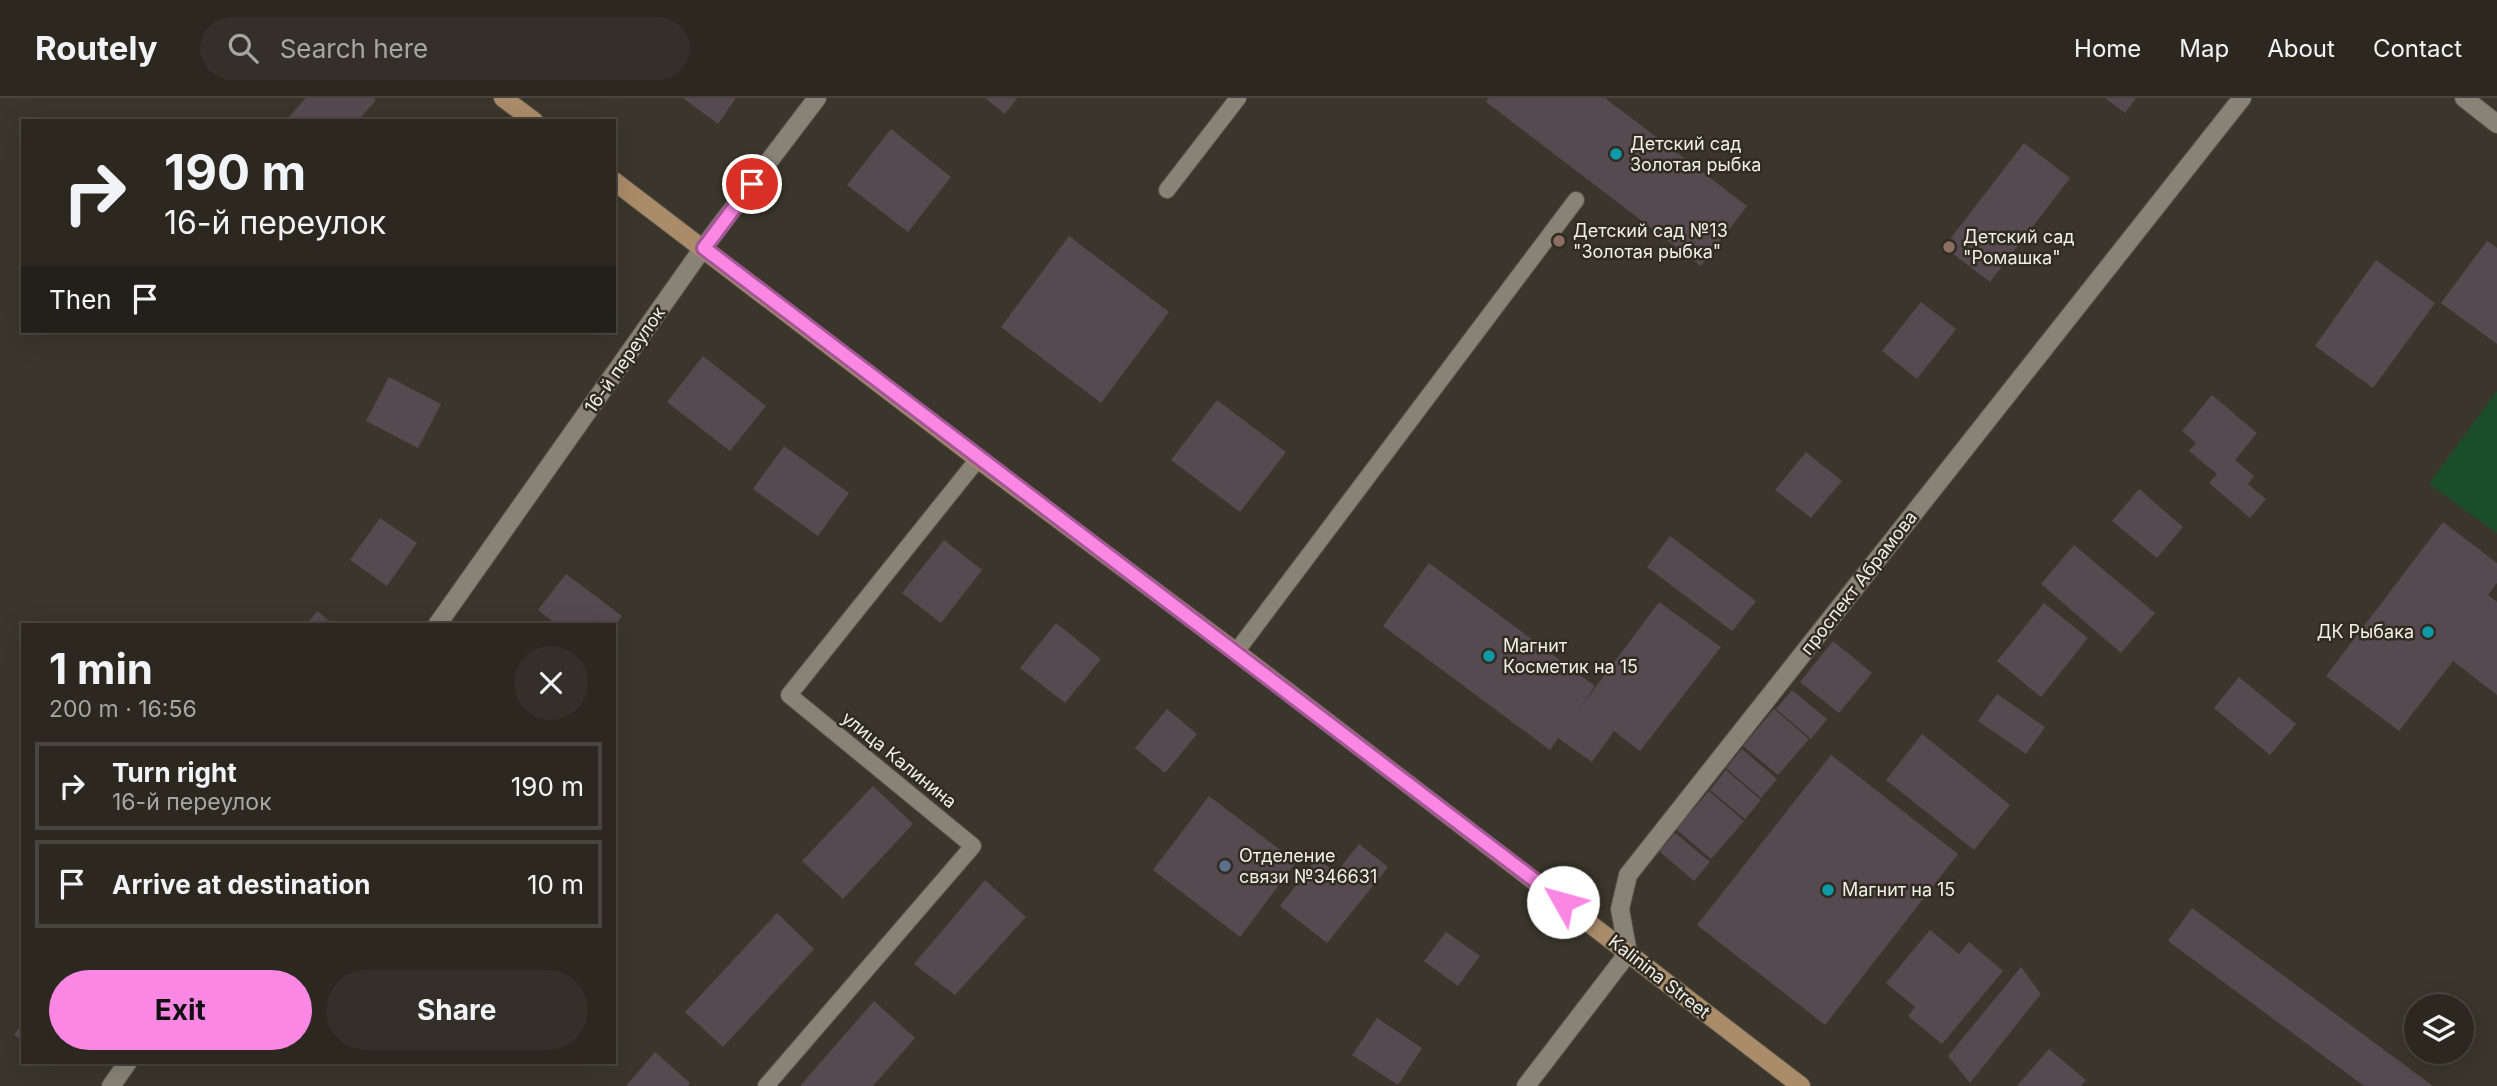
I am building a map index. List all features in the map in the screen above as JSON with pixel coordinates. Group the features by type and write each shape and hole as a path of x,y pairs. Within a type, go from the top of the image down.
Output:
{"main road":[{"path":"503,98 531,119"},
{"name":"Kalinina Street","path":"616,182 1236,652 1801,1086"}],"street":[{"name":"16-й переулок","path":"438,623 704,248 817,98"},
{"name":"проспект Абрамова","path":"1628,953 1620,909 1629,875 2242,98"},
{"path":"2463,98 2497,124"},
{"path":"1526,1086 1628,953"},
{"path":"111,1086 127,1064"}],"lane":[{"path":"1167,190 1238,98"},
{"path":"1236,652 1576,200"},
{"name":"улица Калинина","path":"766,1086 973,846 789,695 978,459"}],"green space":[{"path":"2497,391 2497,533 2429,484"}],"building":[{"path":"306,98 376,100 360,119 288,118"},
{"path":"683,98 736,98 718,124"},
{"path":"985,98 1017,98 1005,114"},
{"name":"Детский сад Золотая рыбка","path":"1489,98 1605,98 1747,206 1701,266 1486,102"},
{"path":"2105,98 2136,98 2125,113"},
{"path":"891,129 951,177 908,232 847,185"},
{"path":"2024,143 2070,178 1990,282 1944,247"},
{"path":"1069,236 1169,312 1101,403 1001,327"},
{"path":"2487,241 2497,248 2497,344 2441,303"},
{"path":"2376,260 2435,303 2373,388 2315,346"},
{"path":"1921,302 1956,329 1917,379 1882,351"},
{"path":"703,356 766,406 730,451 667,402"},
{"path":"389,377 441,404 418,448 366,421"},
{"path":"2212,395 2257,433 2235,460 2254,476 2248,484 2266,499 2250,518 2209,483 2217,474 2189,451 2196,443 2182,431"},
{"path":"1217,400 1286,452 1240,512 1171,460"},
{"path":"784,446 849,493 818,536 753,489"},
{"path":"1806,452 1842,481 1811,518 1775,490"},
{"path":"2139,489 2183,527 2157,558 2112,521"},
{"path":"380,518 417,543 387,586 350,560"},
{"name":"ДК Рыбака","path":"2443,522 2497,563 2497,583 2488,595 2497,602 2497,695 2453,661 2399,731 2326,676"},
{"path":"1670,536 1756,601 1732,631 1647,567"},
{"path":"944,540 982,570 941,623 902,593"},
{"path":"2074,545 2155,613 2121,653 2041,584"},
{"path":"1429,563 1595,686 1577,712 1659,602 1721,647 1640,751 1614,731 1592,762 1558,738 1550,750 1383,626"},
{"path":"566,574 622,616 616,624 554,623 538,610"},
{"path":"2044,603 2088,638 2041,697 1997,661"},
{"path":"317,611 332,623 308,623"},
{"path":"1056,623 1101,659 1065,703 1020,668"},
{"path":"1833,641 1872,673 1839,713 1800,682"},
{"path":"2239,677 2296,724 2270,755 2214,708"},
{"path":"1792,690 1827,719 1811,739 1776,709"},
{"path":"1997,694 2045,727 2026,754 1978,721"},
{"path":"1167,709 1197,734 1165,773 1135,748"},
{"path":"1774,709 1809,739 1778,775 1743,746"},
{"path":"1922,734 2010,805 1974,850 1886,780"},
{"path":"1742,749 1777,779 1761,798 1726,768"},
{"name":"Магнит на 15","path":"1831,755 1958,854 1825,1025 1697,925"},
{"path":"1726,770 1761,800 1745,819 1710,790"},
{"path":"873,786 913,824 843,899 802,861"},
{"path":"1709,791 1744,821 1711,859 1676,829"},
{"name":"Отделение связи №346631","path":"1209,796 1296,862 1240,937 1153,870"},
{"path":"1675,833 1710,862 1694,881 1659,851"},
{"path":"1359,844 1388,867 1327,943 1280,906 1317,858 1336,873"},
{"path":"985,880 1026,917 955,995 914,964"},
{"path":"2192,908 2433,1086 2364,1086 2168,941"},
{"path":"777,913 814,949 723,1047 685,1012"},
{"path":"1930,930 1959,954 1969,942 2003,971 1942,1044 1908,1016 1915,1007 1886,983"},
{"path":"1446,932 1480,956 1458,986 1424,961"},
{"path":"2021,967 2041,994 1970,1083 1948,1056"},
{"path":"874,1001 915,1038 873,1086 800,1086"},
{"path":"1377,1018 1422,1048 1398,1085 1352,1055"},
{"path":"21,1025 21,1040 14,1035"},
{"path":"2049,1049 2086,1080 2081,1086 2017,1086"},
{"path":"655,1052 690,1083 688,1086 626,1086"}],"place":[{"name":"Детский сад Золотая рыбка","path":"1616,154"},
{"name":"Детский сад №13 \"Золотая рыбка\"","path":"1559,241"},
{"name":"Детский сад \"Ромашка\"","path":"1949,247"},
{"name":"ДК Рыбака","path":"2428,632"},
{"name":"Магнит Косметик на 15","path":"1489,656"},
{"name":"Отделение связи №346631","path":"1225,866"},
{"name":"Магнит на 15","path":"1828,890"}],"route":[{"path":"752,184 704,248 1563,902"}]}
